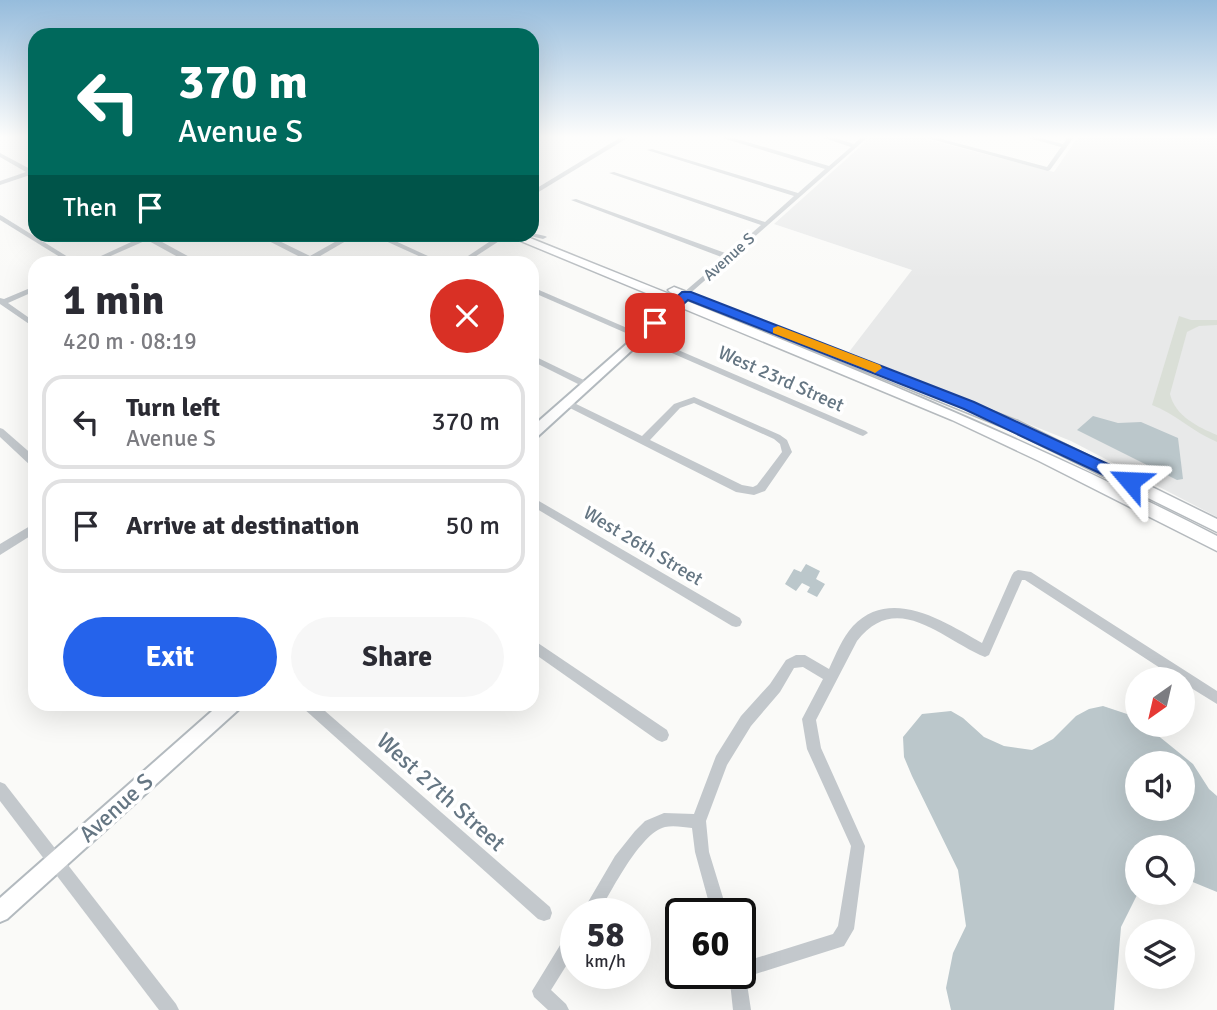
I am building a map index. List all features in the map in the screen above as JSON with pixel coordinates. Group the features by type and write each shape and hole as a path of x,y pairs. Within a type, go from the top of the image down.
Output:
{"main road":[{"path":"539,235 1003,436 1217,544"},
{"path":"529,242 969,406 1215,525"},
{"path":"1003,436 1011,435 1037,445 1141,496 1168,500"},
{"path":"1179,523 1215,525"}],"street":[{"path":"645,184 765,224"},
{"path":"762,184 797,195"},
{"name":"Avenue S","path":"539,428 810,184"},
{"path":"574,201 729,257"},
{"path":"0,217 28,234"},
{"path":"40,242 62,256"},
{"path":"104,256 133,242"},
{"path":"159,242 182,256"},
{"path":"273,242 298,256"},
{"path":"319,256 342,242"},
{"path":"391,242 422,256"},
{"path":"476,256 496,242"},
{"path":"3,300 28,291"},
{"name":"West 23rd Street","path":"539,292 863,433"},
{"path":"3,300 28,319"},
{"path":"539,361 587,384"},
{"path":"567,402 643,441 736,488 754,491 763,486 786,456 786,446 777,437 700,401 687,401 677,406 643,441"},
{"path":"0,431 28,456"},
{"path":"24,452 28,450"},
{"name":"West 26th Street","path":"539,505 736,622"},
{"path":"0,550 28,532"},
{"path":"756,967 838,940 846,929 858,846 814,749 809,719 861,626 888,612 903,612 922,618 985,651 1018,575 1027,575 1217,698"},
{"path":"539,650 662,735"},
{"path":"715,898 702,852 699,821 721,761 746,721 775,688 790,664 805,661 831,677"},
{"name":"Avenue S","path":"0,912 224,711"},
{"name":"West 27th Street","path":"316,711 544,914"},
{"path":"0,789 170,1010"},
{"path":"599,898 636,840 648,827 662,820 699,821"},
{"path":"560,959 540,991 561,1010"},
{"path":"740,989 742,1010"}],"shaded area":[{"path":"818,184 1217,184 1217,517 1071,441 849,352 912,270 774,224"},
{"path":"1179,316 1191,320 1217,320 1217,325 1199,326 1187,332 1170,394 1182,415 1217,435 1217,442 1152,405"},
{"path":"1093,416 1118,423 1141,422 1178,438 1183,479 1177,480 1077,430"},
{"path":"806,564 820,571 816,579 825,584 817,597 807,592 810,587 802,583 796,591 785,584 794,569 801,572"},
{"path":"1103,706 1125,713 1125,737 1160,737 1177,751 1125,751 1125,821 1195,821 1195,767 1209,789 1217,796 1217,892 1195,883 1195,835 1125,835 1125,905 1132,905 1121,927 1114,1010 951,1010 946,988 953,953 966,926 958,870 904,757 903,737 922,714 951,711 984,737 1004,746 1032,750 1053,739 1076,716"}],"slow traffic":[{"path":"778,330 875,368"}],"route":[{"path":"655,323 686,295 969,406 1130,481"}]}
